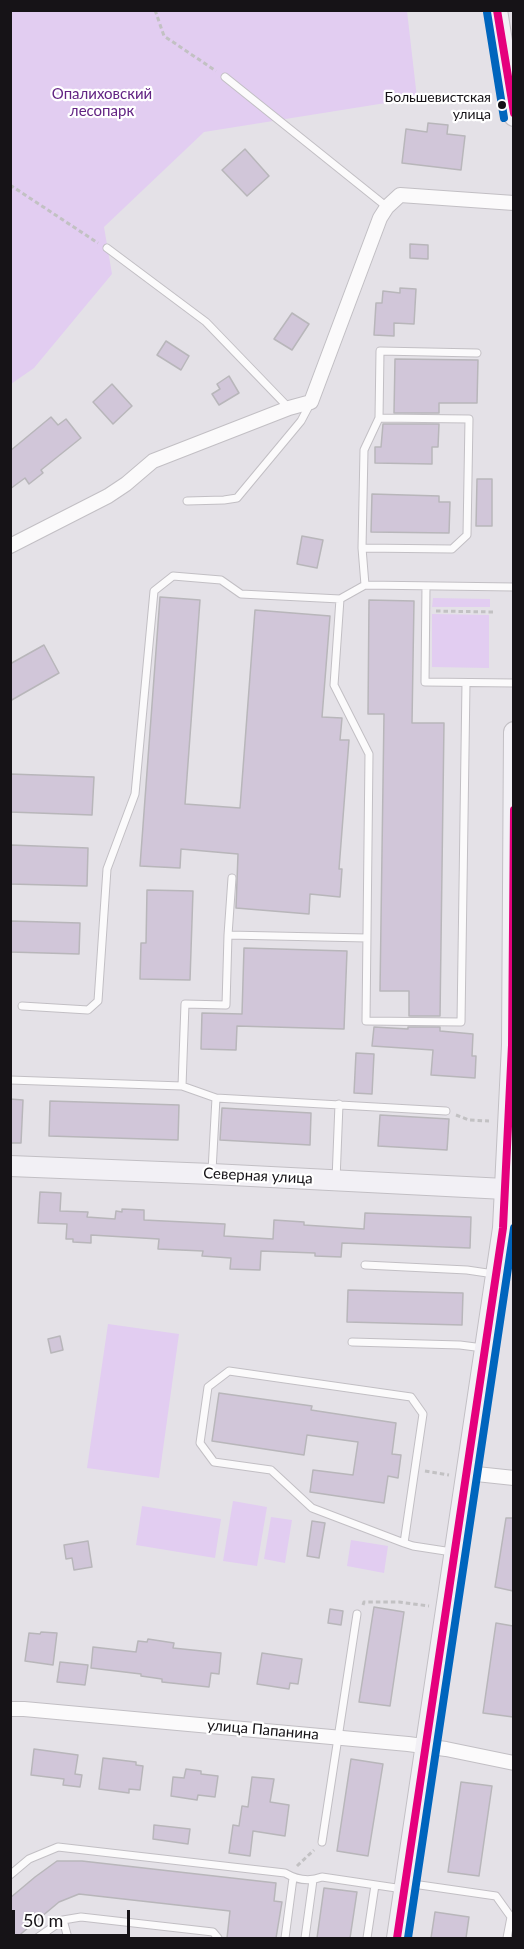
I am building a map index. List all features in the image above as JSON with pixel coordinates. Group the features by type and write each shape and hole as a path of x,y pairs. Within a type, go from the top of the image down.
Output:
{"street":[{"path":"497,10 513,116"},
{"path":"10,546 108,496 153,461 289,408 311,402 380,218 387,207 400,195 513,203"},
{"path":"397,1938 497,1274 508,1228 505,1189 513,1045 513,732"},
{"name":"Северная улица","path":"10,1166 505,1189"},
{"path":"467,1473 513,1478"},
{"name":"улица Папанина","path":"11,1705 425,1747 513,1763"}],"lane":[{"path":"225,77 387,207"},
{"path":"107,249 206,322 289,408"},
{"path":"365,585 362,548 364,450 379,418 380,351 477,352"},
{"path":"187,501 237,498 301,420 311,402"},
{"path":"362,548 452,549 466,535 469,419 379,418"},
{"path":"22,1006 88,1010 98,1001 107,869 135,794 154,591 173,576 221,580 242,594 340,599 365,585 513,587"},
{"path":"426,586 425,682 513,683"},
{"path":"340,599 334,685 369,754 366,1021 461,1022 466,683"},
{"path":"182,1086 185,1004 226,1005 232,878"},
{"path":"228,935 367,938"},
{"path":"10,1080 182,1086 216,1098 446,1110"},
{"path":"212,1174 216,1098"},
{"path":"336,1180 339,1104"},
{"path":"364,1265 467,1270 497,1274"},
{"path":"352,1342 460,1345 486,1348"},
{"path":"404,1543 423,1414 411,1397 229,1371 208,1387 200,1443 214,1462 271,1470 312,1508 404,1543 413,1546 455,1553"},
{"path":"322,1842 357,1614"},
{"path":"10,1875 29,1859 58,1847 291,1876 313,1881 322,1877 375,1885 496,1896 511,1917 507,1938"},
{"path":"285,1938 291,1876"},
{"path":"305,1938 313,1881"},
{"path":"367,1938 375,1885"},
{"path":"37,1938 63,1920 81,1917 213,1932 219,1938"},
{"path":"63,1920 68,1938"}],"path":[{"path":"155,10 164,36 225,77"},
{"path":"10,185 107,249"},
{"path":"426,611 495,612"},
{"path":"446,1110 469,1120 489,1121"},
{"path":"357,1614 364,1602 399,1602 429,1606"},
{"path":"291,1876 322,1842"}],"green space":[{"name":"Опалиховский лесопарк","path":"11,11 407,11 417,98 204,132 104,227 112,274 34,368 11,384"},
{"path":"433,598 490,599 490,607 432,607"},
{"path":"432,614 489,615 489,668 432,667"},
{"path":"108,1324 179,1334 159,1478 87,1468"},
{"path":"233,1501 267,1507 257,1566 223,1561"},
{"path":"142,1506 221,1519 215,1558 136,1545"},
{"path":"271,1517 292,1520 285,1563 264,1559"},
{"path":"351,1540 388,1546 384,1573 347,1566"}],"building":[{"path":"428,123 448,125 447,134 465,136 461,170 402,163 406,129 427,132"},
{"path":"245,149 269,176 247,196 222,170"},
{"path":"410,244 428,245 428,259 410,258"},
{"path":"400,288 416,289 414,324 394,323 394,336 374,335 376,303 382,303 383,291 400,293"},
{"path":"292,313 309,324 292,350 274,339"},
{"path":"166,341 189,356 181,370 157,355"},
{"path":"395,359 478,360 477,403 439,403 439,413 394,413"},
{"path":"229,376 239,393 219,405 212,394 220,389 217,384"},
{"path":"112,384 132,406 113,424 93,402"},
{"path":"51,417 58,425 66,419 81,438 41,470 43,473 29,484 25,478 10,489 10,451"},
{"path":"383,424 439,424 438,447 432,447 432,464 375,463 375,447 381,447"},
{"path":"477,479 492,479 492,526 476,526"},
{"path":"372,494 439,496 439,502 450,502 449,533 371,532"},
{"path":"302,536 323,540 317,568 297,564"},
{"path":"160,597 200,600 185,804 240,808 255,610 330,616 322,717 342,718 340,740 349,740 339,869 342,869 340,897 310,894 309,914 236,908 238,854 181,849 180,868 140,866"},
{"path":"369,600 414,601 412,723 444,723 440,1016 409,1016 409,991 380,991 384,714 368,714"},
{"path":"44,645 59,673 10,701 10,664"},
{"path":"10,774 94,777 92,815 10,812"},
{"path":"11,845 88,848 87,886 10,884"},
{"path":"147,890 193,891 190,980 140,979 141,943 146,943"},
{"path":"10,921 80,923 79,954 10,952"},
{"path":"244,948 347,951 344,1029 237,1026 236,1050 201,1049 202,1013 242,1014"},
{"path":"374,1027 408,1029 408,1027 440,1027 440,1031 473,1034 472,1056 476,1056 475,1078 431,1075 433,1050 372,1046"},
{"path":"356,1053 374,1054 372,1094 354,1093"},
{"path":"10,1099 23,1100 21,1143 10,1143"},
{"path":"50,1101 179,1105 178,1140 49,1136"},
{"path":"222,1108 311,1113 310,1145 220,1140"},
{"path":"380,1115 449,1119 447,1150 378,1146"},
{"path":"40,1192 61,1193 60,1211 88,1212 87,1217 115,1219 116,1211 122,1212 122,1209 144,1210 144,1220 225,1224 224,1236 273,1239 274,1220 304,1222 304,1225 364,1229 365,1213 471,1217 470,1248 342,1243 341,1257 315,1256 315,1253 261,1251 260,1270 230,1269 231,1258 202,1256 203,1251 158,1249 159,1239 91,1235 91,1243 73,1242 73,1239 66,1239 67,1224 38,1223"},
{"path":"348,1290 463,1293 462,1325 347,1322"},
{"path":"60,1336 63,1350 51,1353 48,1339"},
{"path":"219,1393 312,1406 311,1410 396,1423 392,1454 401,1455 398,1478 388,1476 384,1503 310,1492 313,1470 353,1475 358,1442 307,1435 304,1455 212,1441"},
{"path":"506,1518 513,1518 513,1591 495,1587"},
{"path":"312,1521 325,1523 319,1558 307,1556"},
{"path":"88,1541 92,1567 74,1570 72,1558 66,1559 64,1545"},
{"path":"374,1607 404,1612 390,1706 359,1702"},
{"path":"330,1609 343,1611 341,1625 328,1623"},
{"path":"496,1623 513,1626 513,1717 483,1713"},
{"path":"41,1632 57,1633 53,1665 25,1661 29,1633 40,1634"},
{"path":"148,1639 174,1643 173,1648 221,1653 219,1674 211,1673 209,1687 162,1682 162,1679 141,1676 141,1674 91,1668 93,1647 136,1652 138,1641 147,1642"},
{"path":"262,1653 302,1659 298,1684 290,1683 289,1689 257,1684"},
{"path":"60,1662 88,1665 85,1685 57,1682"},
{"path":"34,1749 78,1755 75,1774 82,1775 80,1787 63,1785 64,1779 31,1775"},
{"path":"103,1758 136,1762 136,1765 143,1766 140,1790 129,1789 129,1793 99,1789"},
{"path":"351,1759 383,1764 368,1856 337,1851"},
{"path":"186,1769 218,1776 215,1797 198,1795 197,1800 171,1796 173,1777 184,1778"},
{"path":"252,1777 274,1779 270,1802 289,1805 285,1836 253,1831 250,1856 229,1853 233,1825 239,1826 242,1806 248,1807"},
{"path":"461,1782 492,1786 479,1876 448,1872"},
{"path":"154,1825 190,1829 188,1844 153,1839"},
{"path":"57,1861 82,1861 276,1883 274,1901 282,1902 276,1938 227,1938 230,1911 79,1894 59,1902 16,1938 10,1938 10,1898"},
{"path":"324,1888 357,1892 350,1938 317,1938"},
{"path":"435,1912 469,1917 466,1938 431,1938"}],"transit line":[{"path":"497,10 514,113"},
{"path":"487,12 504,118"},
{"path":"397,1938 503,1228 512,1045 514,810"},
{"path":"408,1938 514,1228"}],"place":[{"name":"Большевистская улица","path":"502,105"}]}
